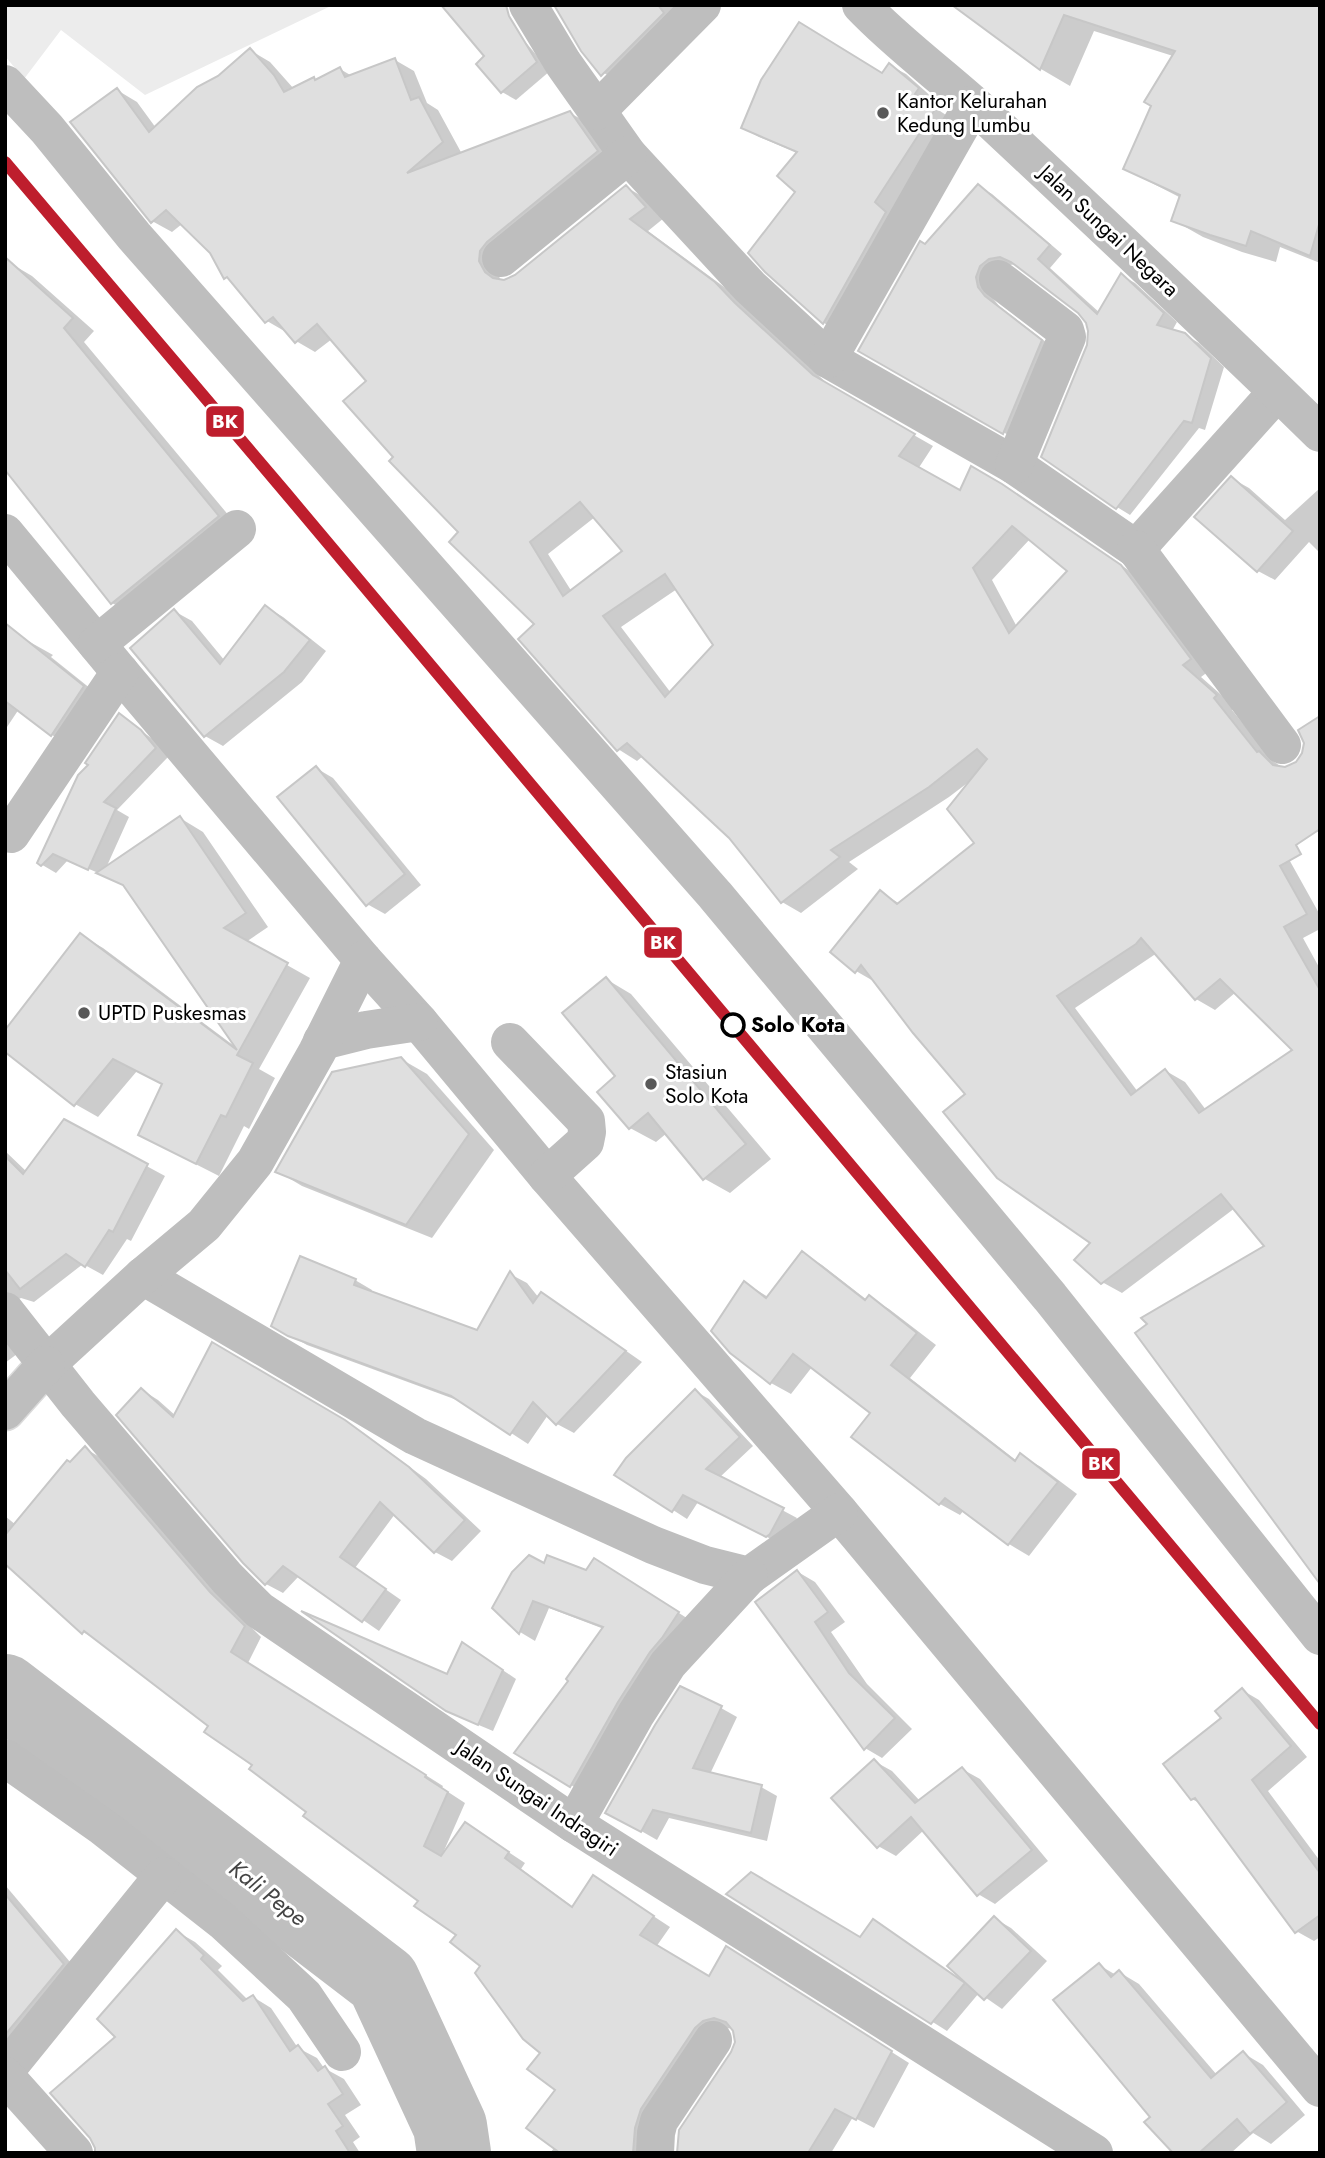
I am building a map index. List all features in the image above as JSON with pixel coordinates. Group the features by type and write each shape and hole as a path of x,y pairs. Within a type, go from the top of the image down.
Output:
{"street":[{"path":"528,5 563,63 628,155 750,287 828,359 1014,465 1136,549 1282,745"},
{"path":"597,111 702,5"},
{"name":"Jalan Sungai Negara","path":"861,5 884,29 973,104 1137,256 1320,433"},
{"path":"5,84 47,129 134,236 715,895 1050,1297 1320,1636"},
{"path":"828,359 973,104"},
{"path":"501,258 628,155"},
{"path":"998,278 1065,330 1068,337 1014,465"},
{"path":"1136,549 1277,392"},
{"path":"11,834 109,658 237,529"},
{"path":"5,533 363,960 839,1512 1320,2088"},
{"path":"5,1411 46,1365 143,1276 204,1225 255,1162 363,960"},
{"path":"322,1041 366,1030 419,1022"},
{"path":"510,1042 586,1121 585,1142 547,1175"},
{"path":"143,1276 415,1436 653,1545 705,1565 749,1576"},
{"name":"Jalan Sungai Indragiri","path":"5,1311 46,1365 227,1578 259,1609 574,1824 1094,2153"},
{"path":"574,1824 636,1714 668,1664 749,1576 839,1512"},
{"path":"5,1758 103,1827 225,1922 304,1996 342,2052"},
{"path":"74,2153 5,2073 163,1876"},
{"path":"655,2153 659,2121 713,2040"}],"shaded area":[{"path":"5,5 333,5 145,95 61,30 24,79 5,56"}],"building":[{"path":"441,5 506,5 509,16 537,62 501,93 476,64 484,56"},
{"path":"554,5 658,5 664,13 601,76 581,51"},
{"path":"952,5 1320,5 1320,221 1310,256 1251,231 1246,246 1171,221 1180,195 1123,169 1151,106 1144,102 1175,51 1064,15 1040,70"},
{"path":"799,22 882,73 889,63 919,88 915,94 936,108 875,202 886,212 823,324 765,272 748,253 795,192 777,176 797,152 741,128 761,80"},
{"path":"250,48 274,75 284,92 340,67 345,77 395,58 411,100 419,97 443,142 407,173 570,111 598,151 487,242 480,251 479,261 485,272 493,278 504,280 515,275 626,185 646,207 630,219 715,282 813,375 915,434 899,456 960,490 971,466 1121,565 1191,659 1183,665 1217,695 1214,698 1257,752 1273,765 1285,767 1296,762 1304,743 1298,730 1320,716 1320,829 1296,845 1301,854 1280,866 1307,914 1284,927 1320,990 1320,1584 1135,1333 1147,1324 1141,1318 1264,1246 1221,1194 1101,1284 1074,1260 1090,1243 997,1178 943,1112 965,1094 913,1033 861,965 855,973 830,952 880,890 897,904 974,843 947,809 987,759 977,749 929,787 831,850 840,857 781,903 729,838 627,743 617,751 518,639 534,624 449,542 458,532 389,461 393,457 343,401 366,381 317,324 295,343 273,317 265,323 227,277 224,279 210,253 166,210 151,223 70,122 117,88 149,132 197,87 218,76","holes":["580,502 622,551 563,596 530,542","1012,526 1067,571 1009,633 973,568","665,574 713,645 665,697 603,616","1141,938 1195,1000 1220,979 1292,1050 1199,1113 1165,1069 1131,1095 1057,996"]},
{"path":"978,184 1050,245 1038,259 1097,314 1121,273 1164,313 1157,325 1185,333 1211,358 1192,423 1184,421 1116,509 1041,457 1087,345 1088,331 1086,323 1078,313 1011,262 1000,257 989,259 980,266 976,277 978,287 985,296 1042,340 1003,434 858,351 920,241 925,244"},
{"path":"5,257 73,318 64,328 219,516 111,604 5,470"},
{"path":"1231,476 1293,531 1257,572 1194,517"},
{"path":"265,605 310,640 284,672 204,737 130,648 174,609 220,664"},
{"path":"5,623 84,686 51,736 5,701"},
{"path":"119,713 141,730 156,748 104,802 116,808 88,870 53,854 41,866 37,863 78,775 88,765 85,763"},
{"path":"316,766 405,874 366,906 277,797"},
{"path":"180,816 246,913 224,928 288,963 237,1055 253,1063 226,1117 221,1115 196,1164 138,1135 162,1084 113,1059 74,1106 5,1052 5,1030 80,933 237,1050 123,885 96,873"},
{"name":"Stasiun Solo Kota","path":"606,977 746,1144 703,1180 648,1113 629,1129 597,1092 615,1076 562,1013"},
{"path":"401,1057 469,1134 406,1225 275,1172 332,1072"},
{"path":"64,1119 148,1164 113,1232 109,1230 85,1267 66,1254 20,1289 5,1270 5,1156 23,1174"},
{"path":"802,1251 865,1300 869,1295 917,1333 891,1365 1015,1461 1020,1453 1058,1482 1008,1545 945,1498 939,1505 851,1437 870,1413 793,1354 770,1384 730,1353 711,1331 744,1281 766,1298"},
{"path":"300,1256 356,1279 354,1285 477,1330 510,1271 533,1303 541,1292 626,1351 556,1425 533,1402 510,1435 451,1396 288,1336 271,1326"},
{"path":"212,1342 345,1420 409,1467 465,1520 434,1553 380,1502 340,1557 386,1589 362,1622 283,1566 265,1585 116,1415 141,1388 173,1417"},
{"path":"695,1389 740,1437 706,1469 784,1508 766,1537 683,1495 672,1512 614,1475 626,1458"},
{"path":"85,1446 210,1592 245,1626 231,1652 426,1775 425,1777 448,1792 424,1846 441,1856 465,1822 509,1852 505,1858 572,1907 593,1875 654,1916 640,1935 709,1976 726,1946 892,2051 856,2120 835,2109 808,2153 677,2153 679,2130 735,2042 733,2031 726,2022 714,2018 703,2021 695,2028 641,2109 635,2128 633,2153 560,2153 526,2128 555,2090 527,2069 540,2053 523,2039 475,1973 480,1966 450,1942 456,1935 414,1906 418,1901 303,1816 306,1812 249,1769 252,1765 204,1732 208,1726 84,1631 82,1634 5,1564 5,1535 67,1460 70,1462"},
{"path":"529,1555 544,1563 547,1555 586,1570 594,1558 679,1612 618,1702 570,1787 514,1753 568,1681 566,1679 603,1627 533,1601 519,1634 492,1608 512,1572"},
{"path":"797,1570 828,1612 815,1622 849,1673 895,1718 864,1750 755,1602"},
{"path":"301,1611 447,1674 462,1642 503,1670 478,1725 446,1711"},
{"path":"680,1686 722,1706 693,1768 762,1785 751,1833 653,1810 641,1832 605,1813"},
{"path":"1242,1688 1291,1746 1252,1780 1320,1873 1320,1915 1295,1933 1195,1798 1191,1800 1163,1764 1221,1718 1215,1711"},
{"path":"874,1759 915,1803 962,1767 1032,1850 977,1896 911,1817 877,1848 831,1798"},
{"path":"751,1872 860,1937 873,1919 965,1983 931,2024 726,1894"},
{"path":"5,1894 64,1964 5,2035"},
{"path":"994,1916 1031,1951 984,2000 947,1966"},
{"path":"176,1929 204,1955 201,1959 243,2001 253,1995 290,2051 298,2045 318,2071 325,2066 343,2094 328,2104 343,2126 336,2131 350,2153 95,2153 90,2138 50,2093 115,2037 97,2019"},
{"path":"1099,1963 1111,1977 1119,1970 1211,2078 1243,2051 1287,2102 1250,2134 1237,2119 1199,2153 1173,2153 1144,2122 1150,2117 1053,2000"}],"waterway":[{"name":"Kali Pepe","path":"5,1691 383,1981 450,2126 454,2153"}],"transit line":[{"name":"BK","path":"5,162 1320,1724"}],"place":[{"name":"Kantor Kelurahan Kedung Lumbu","path":"883,113"},
{"name":"UPTD Puskesmas","path":"84,1013"},
{"name":"Solo Kota","path":"733,1025"},
{"name":"Stasiun Solo Kota","path":"651,1084"}]}
